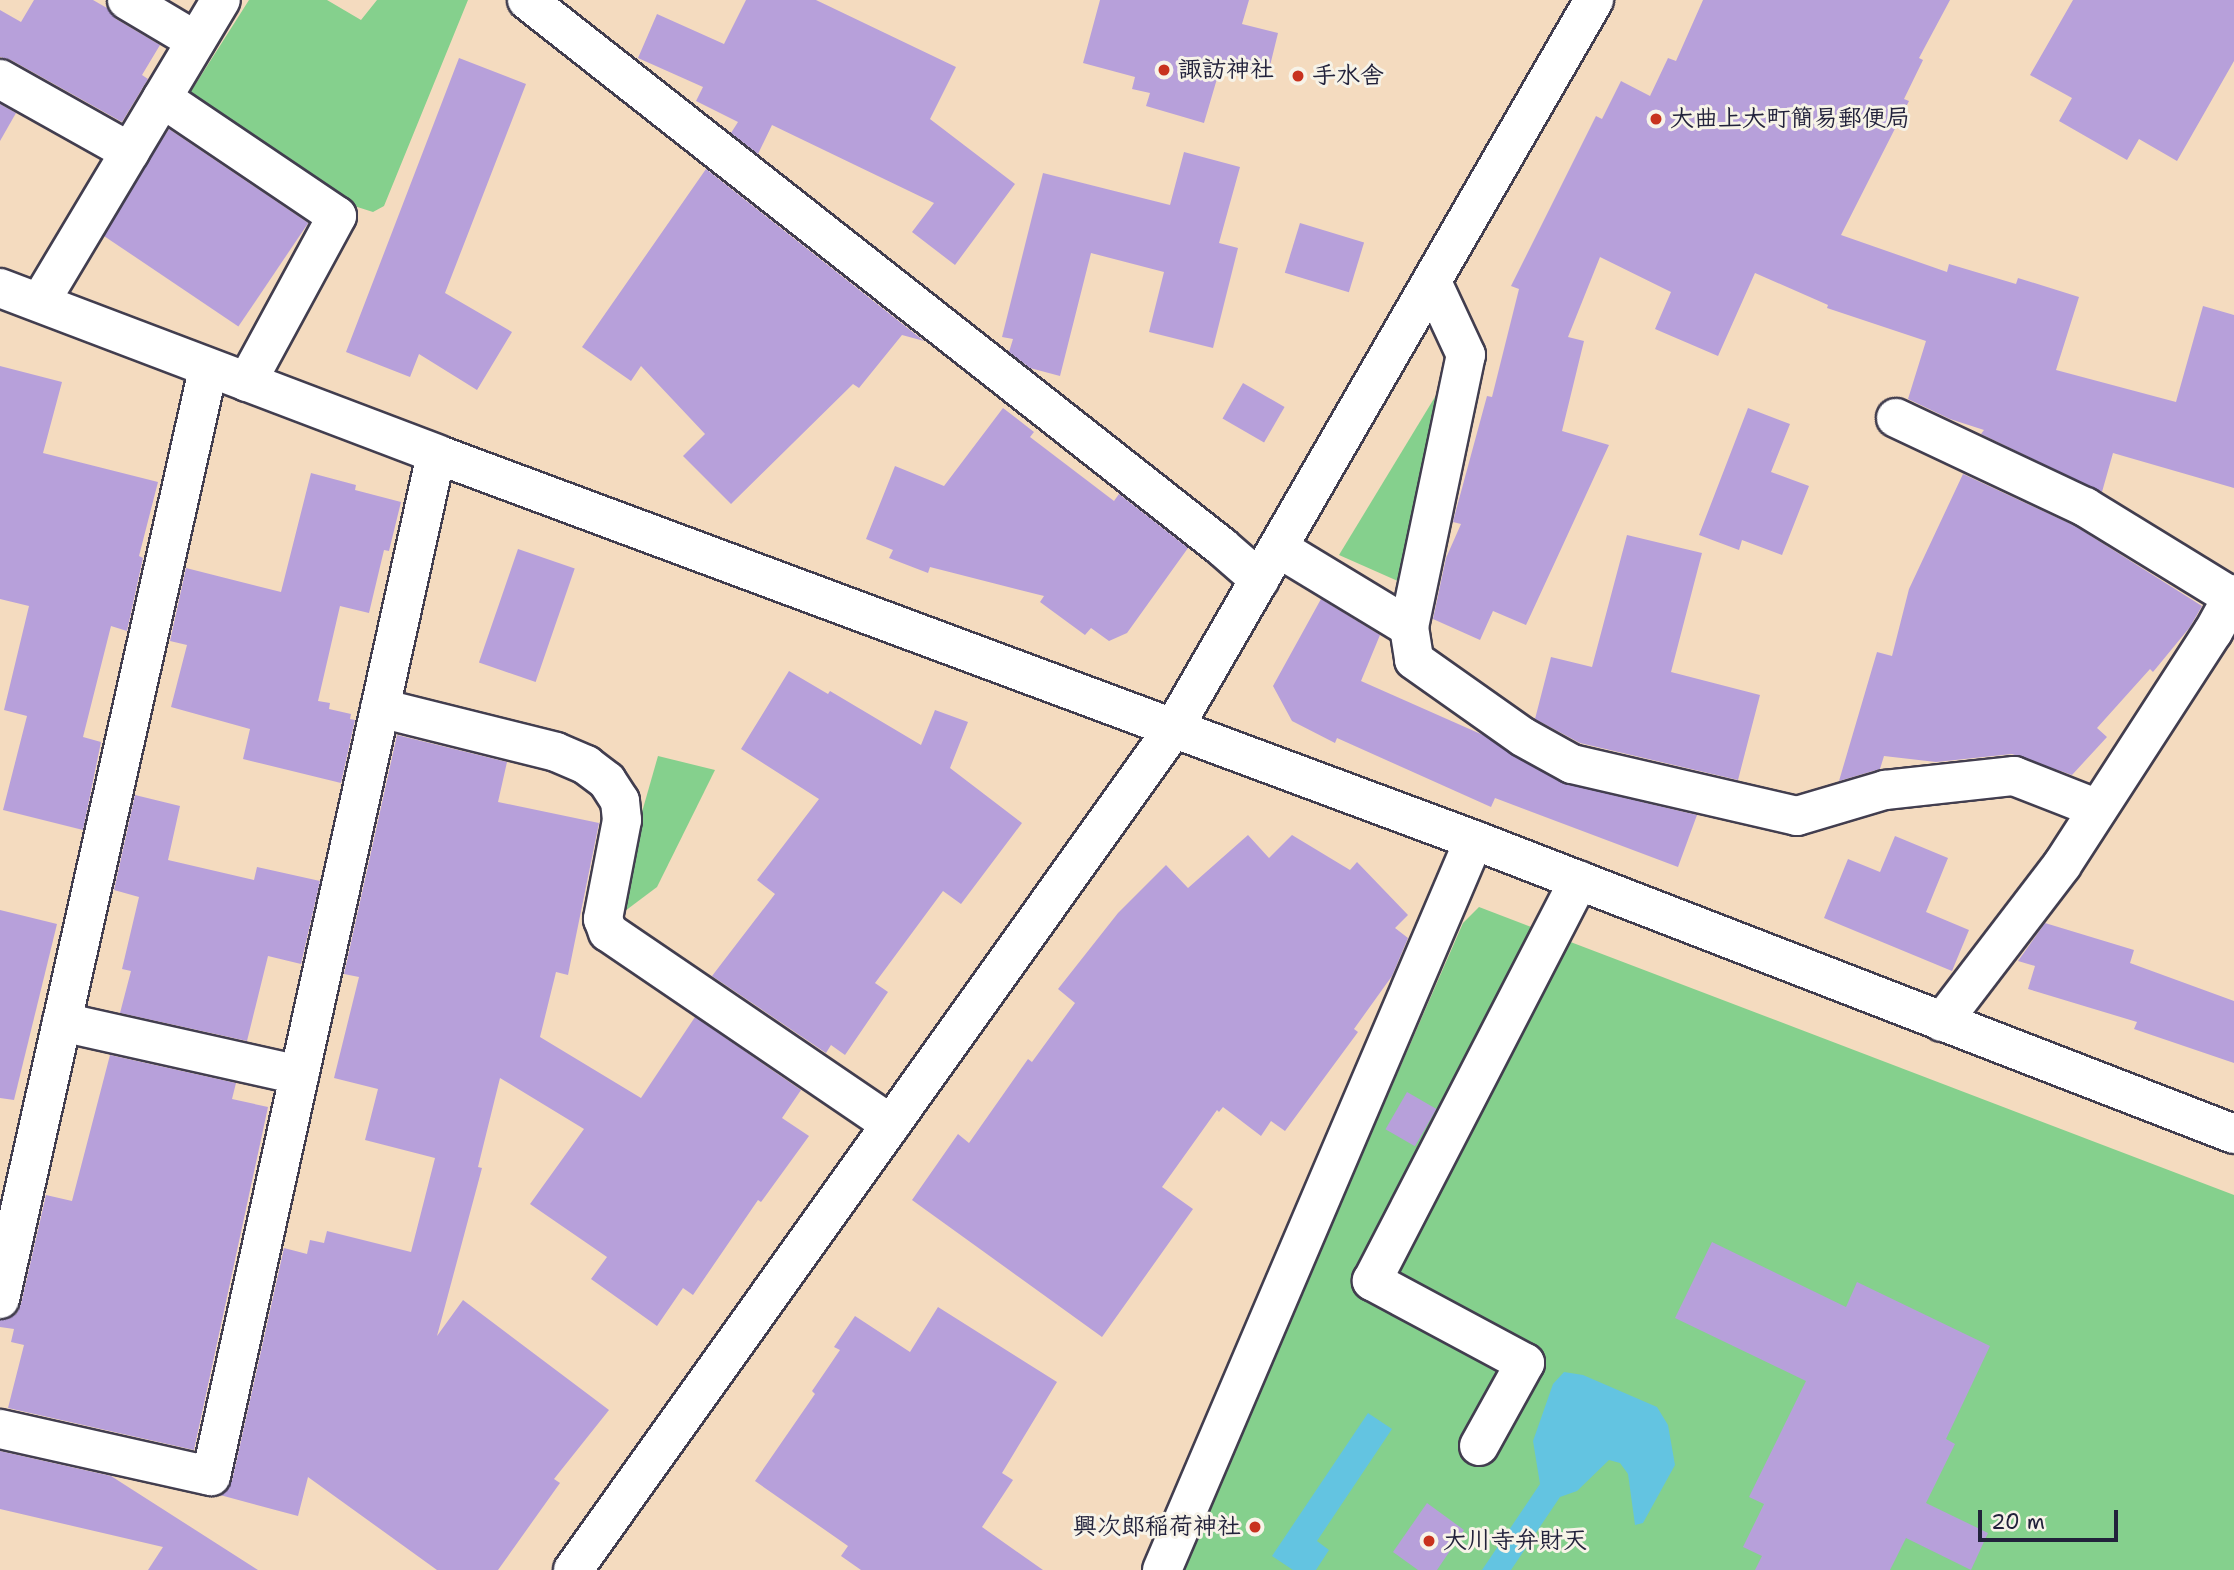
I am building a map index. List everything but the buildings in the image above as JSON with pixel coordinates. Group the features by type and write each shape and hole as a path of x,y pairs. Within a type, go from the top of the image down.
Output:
{"street":[{"path":"127,0 196,41"},
{"path":"40,302 221,0"},
{"path":"573,1570 1173,729 1594,0"},
{"path":"546,7 1212,539 1409,627"},
{"path":"0,79 130,152"},
{"path":"162,98 337,216 247,382"},
{"path":"1432,282 1466,355 1409,627 1414,660 1523,737 1572,764 1797,816 1885,790 2014,776 2098,809"},
{"path":"0,288 208,369 1474,840 2234,1134"},
{"path":"0,1300 208,369"},
{"path":"1896,418 2085,507 2233,595 2213,632 2062,865 1942,1022"},
{"path":"0,1429 211,1476 436,454"},
{"path":"380,708 556,752 586,765 607,781 620,800 622,820 603,919 608,932 891,1124"},
{"path":"1162,1570 1474,840"},
{"path":"1479,1446 1525,1363 1372,1282 1579,880"},
{"path":"62,1022 299,1075"}],"green space":[{"path":"249,0 327,0 361,20 377,0 468,0 384,206 373,212 351,205 188,96"},
{"path":"1441,387 1400,582 1339,555"},
{"path":"658,756 715,770 657,887 621,914 614,910"},
{"path":"1479,907 2234,1195 2234,1570 1181,1570 1463,923"}],"water":[{"path":"1564,1372 1583,1375 1657,1407 1668,1425 1675,1465 1643,1523 1635,1525 1628,1474 1620,1463 1609,1460 1577,1491 1560,1497 1511,1570 1482,1570 1540,1484 1533,1441 1553,1384"},
{"path":"1368,1413 1392,1429 1317,1541 1329,1550 1316,1570 1293,1570 1272,1556"}],"place":[{"name":"諏訪神社","path":"1164,70"},
{"name":"手水舎","path":"1298,76"},
{"name":"大曲上大町簡易郵便局","path":"1656,119"},
{"name":"興次郎稲荷神社","path":"1255,1527"},
{"name":"大川寺弁財天","path":"1429,1541"}]}
